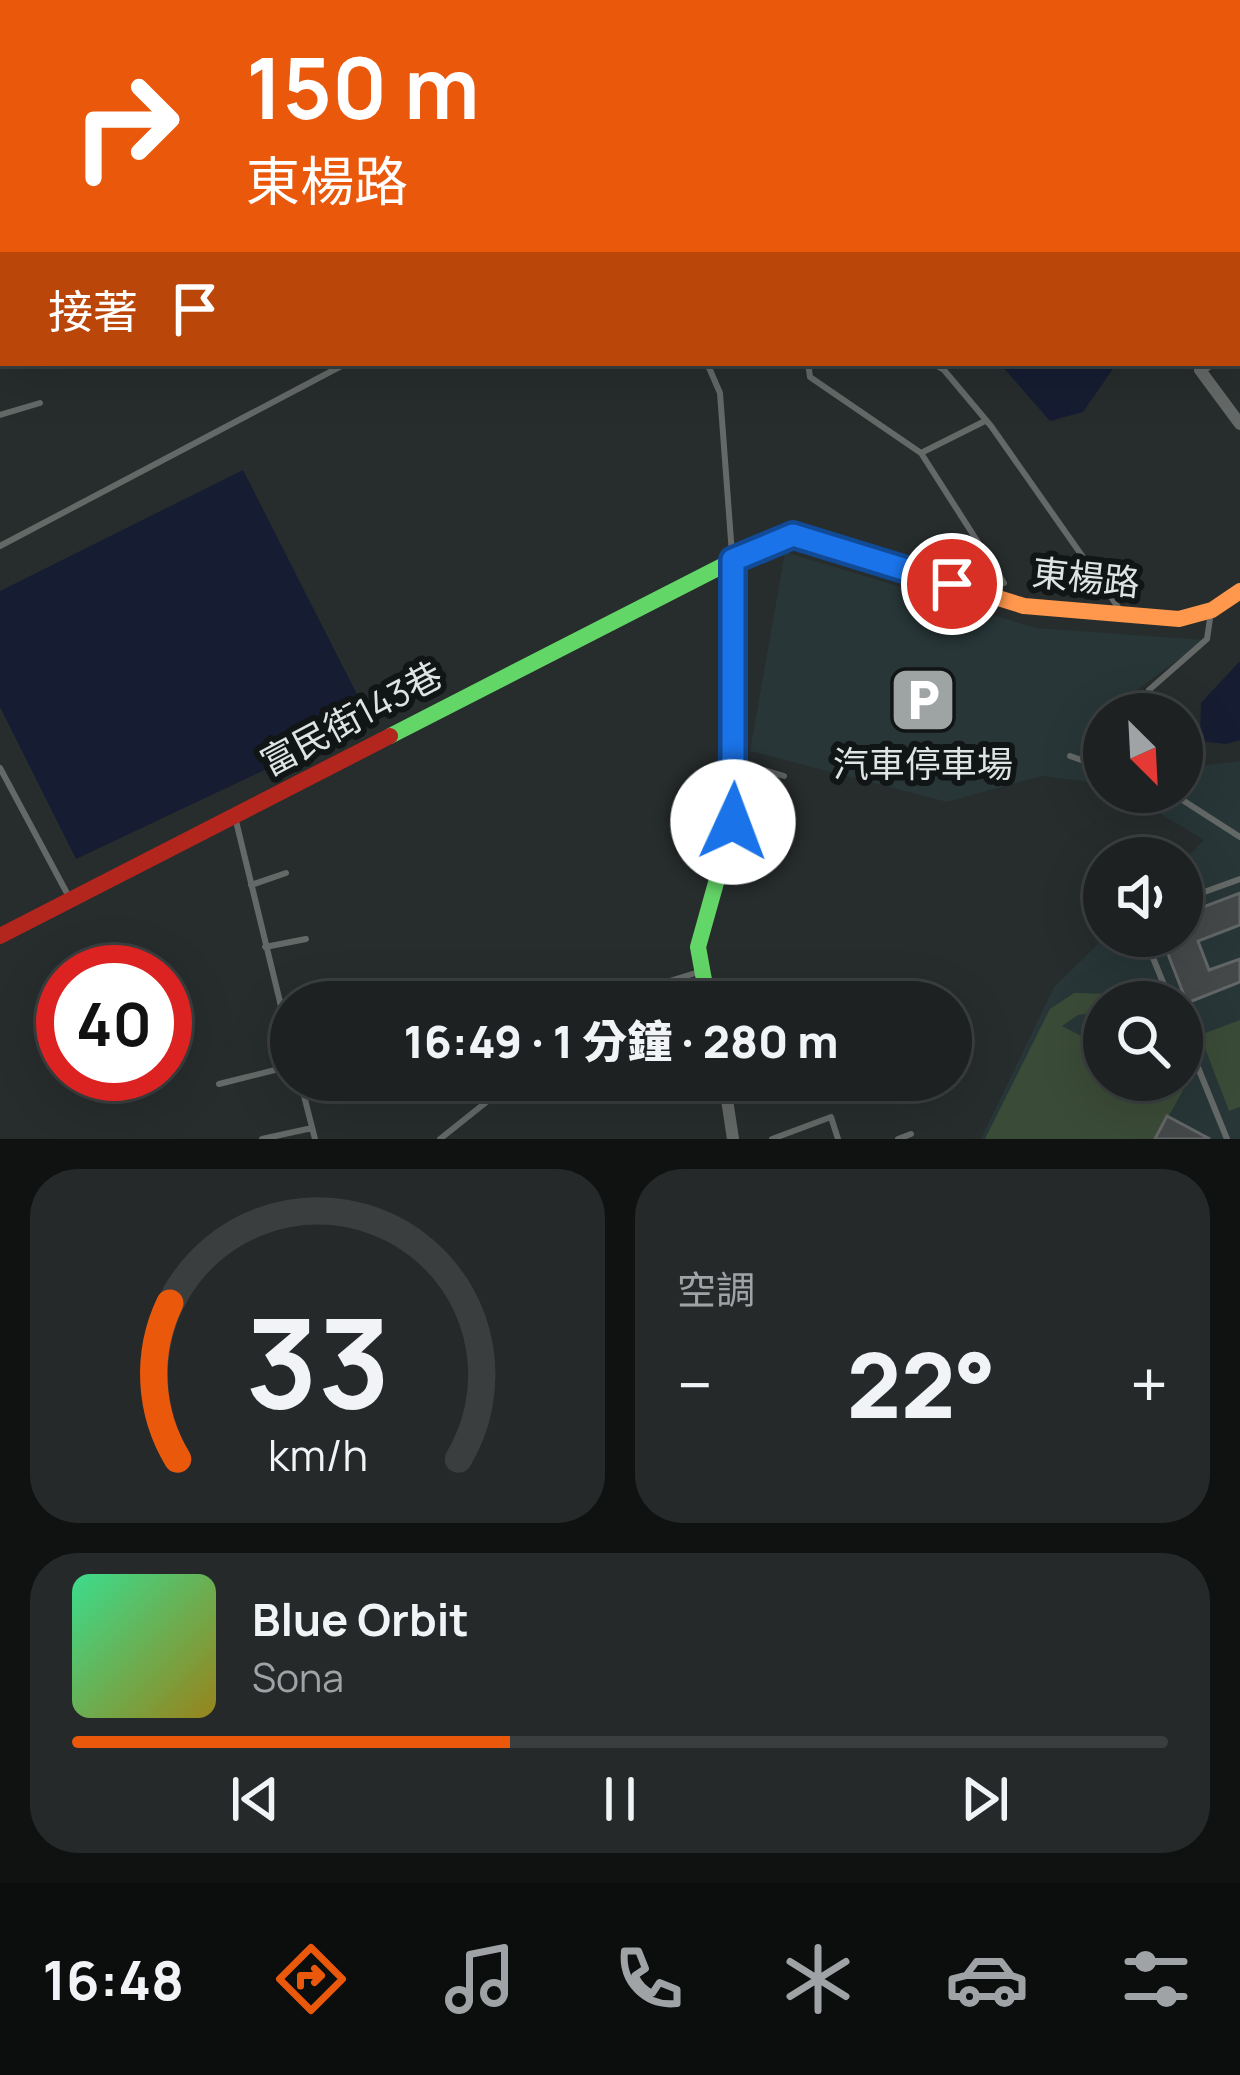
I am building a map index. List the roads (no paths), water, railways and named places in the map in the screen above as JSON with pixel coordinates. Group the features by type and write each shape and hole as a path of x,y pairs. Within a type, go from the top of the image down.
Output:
{"street":[{"path":"1204,366 1234,405 1240,424"},
{"name":"東楊路","path":"733,560 793,535 1024,606 1178,619 1212,610 1240,591"},
{"path":"704,981 700,927 719,879 733,822 733,560"},
{"name":"富民街143巷","path":"0,936 733,560"},
{"path":"727,1101 733,1139"}],"lane":[{"path":"0,545 340,366"},
{"path":"708,366 720,393 733,560"},
{"path":"808,366 810,377 921,453 1004,583"},
{"path":"937,366 985,422 1123,614"},
{"path":"0,415 40,403"},
{"path":"921,453 985,422"},
{"path":"1149,690 1207,639 1212,610"},
{"path":"1070,756 1083,761"},
{"path":"735,760 784,776"},
{"path":"0,768 70,898"},
{"path":"1203,813 1240,836"},
{"path":"235,815 274,981"},
{"path":"251,885 286,873"},
{"path":"1203,892 1240,879"},
{"path":"266,947 306,938"},
{"path":"670,981 702,971"},
{"path":"218,1084 270,1071"},
{"path":"1203,1080 1227,1139"},
{"path":"305,1101 315,1139"},
{"path":"440,1139 488,1101"},
{"path":"772,1139 831,1117 838,1139"},
{"path":"262,1139 312,1128"},
{"path":"898,1139 911,1135"}],"water":[{"path":"1002,366 1115,366 1083,412 1050,421"},
{"path":"243,470 368,716 362,724 76,859 0,707 0,591"},
{"path":"1240,661 1240,740 1203,741 1203,701"}],"place":[{"name":"汽車停車場","path":"923,700"}]}
